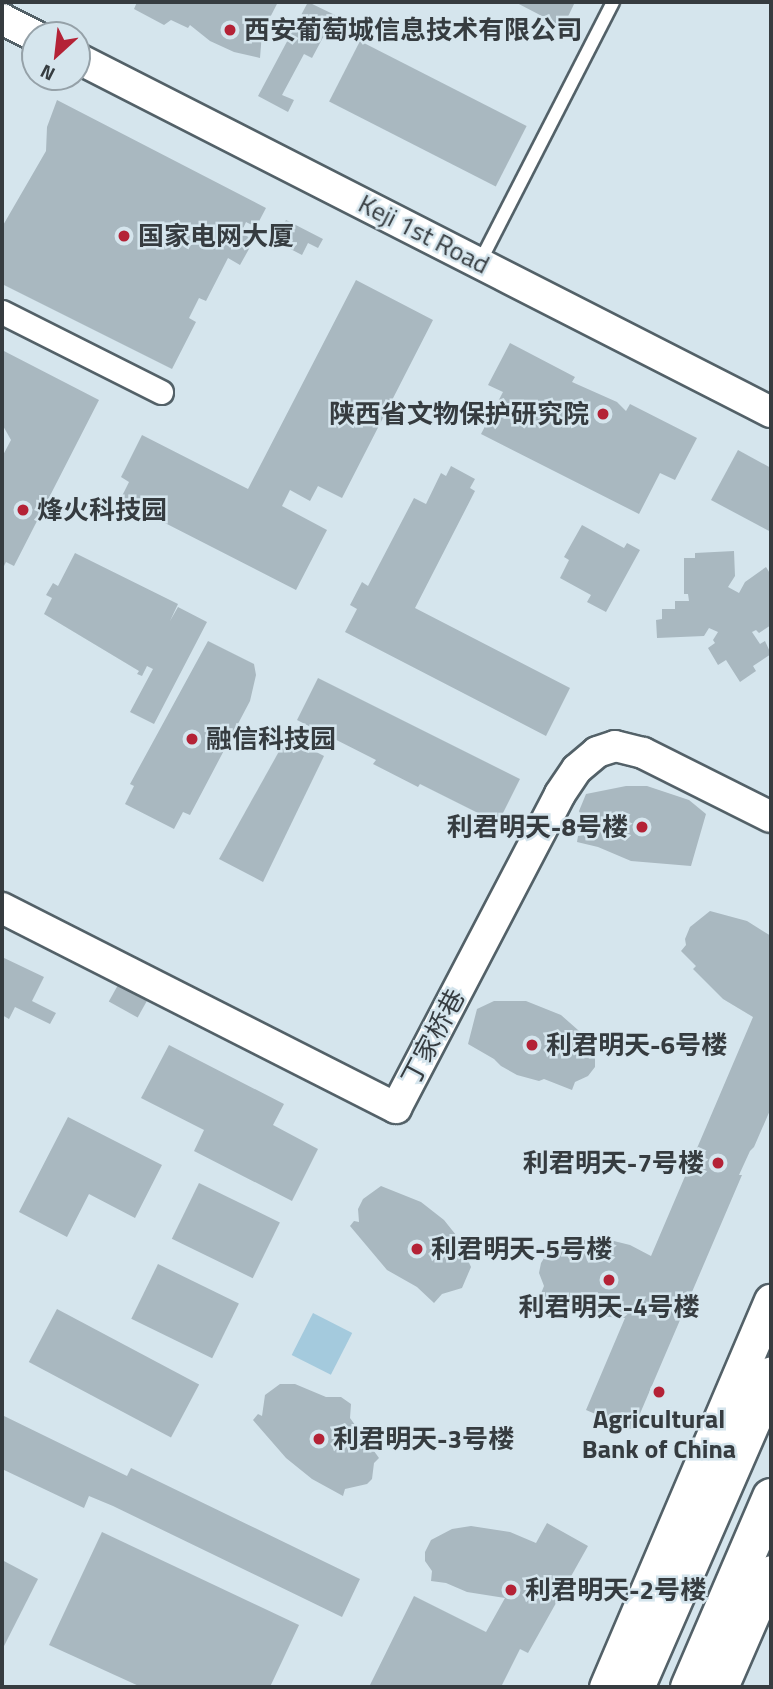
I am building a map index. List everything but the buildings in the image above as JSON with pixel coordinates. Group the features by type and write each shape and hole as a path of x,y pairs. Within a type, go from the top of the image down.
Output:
{"main road":[{"path":"606,1687 771,1301"},
{"path":"635,1687 771,1375"},
{"path":"689,1687 771,1497"},
{"path":"721,1687 771,1572"}],"street":[{"path":"2,19 21,29"},
{"name":"Keji 1st Road","path":"91,65 771,412"},
{"path":"2,312 161,392"},
{"name":"丁家桥巷","path":"2,908 396,1108 560,794 577,769 597,752 615,746 643,753 771,817"}],"lane":[{"path":"480,262 613,2"}],"shaded area":[{"path":"313,1313 352,1333 331,1375 292,1355"}],"place":[{"name":"西安葡萄城信息技术有限公司","path":"230,30"},
{"name":"国家电网大厦","path":"124,236"},
{"name":"陕西省文物保护研究院","path":"603,414"},
{"name":"烽火科技园","path":"23,510"},
{"name":"融信科技园","path":"192,739"},
{"name":"利君明天-8号楼","path":"642,827"},
{"name":"利君明天-6号楼","path":"532,1045"},
{"name":"利君明天-7号楼","path":"718,1163"},
{"name":"利君明天-5号楼","path":"417,1249"},
{"name":"利君明天-4号楼","path":"609,1280"},
{"name":"Agricultural Bank of China","path":"659,1392"},
{"name":"利君明天-3号楼","path":"319,1439"},
{"name":"利君明天-2号楼","path":"511,1590"}]}
